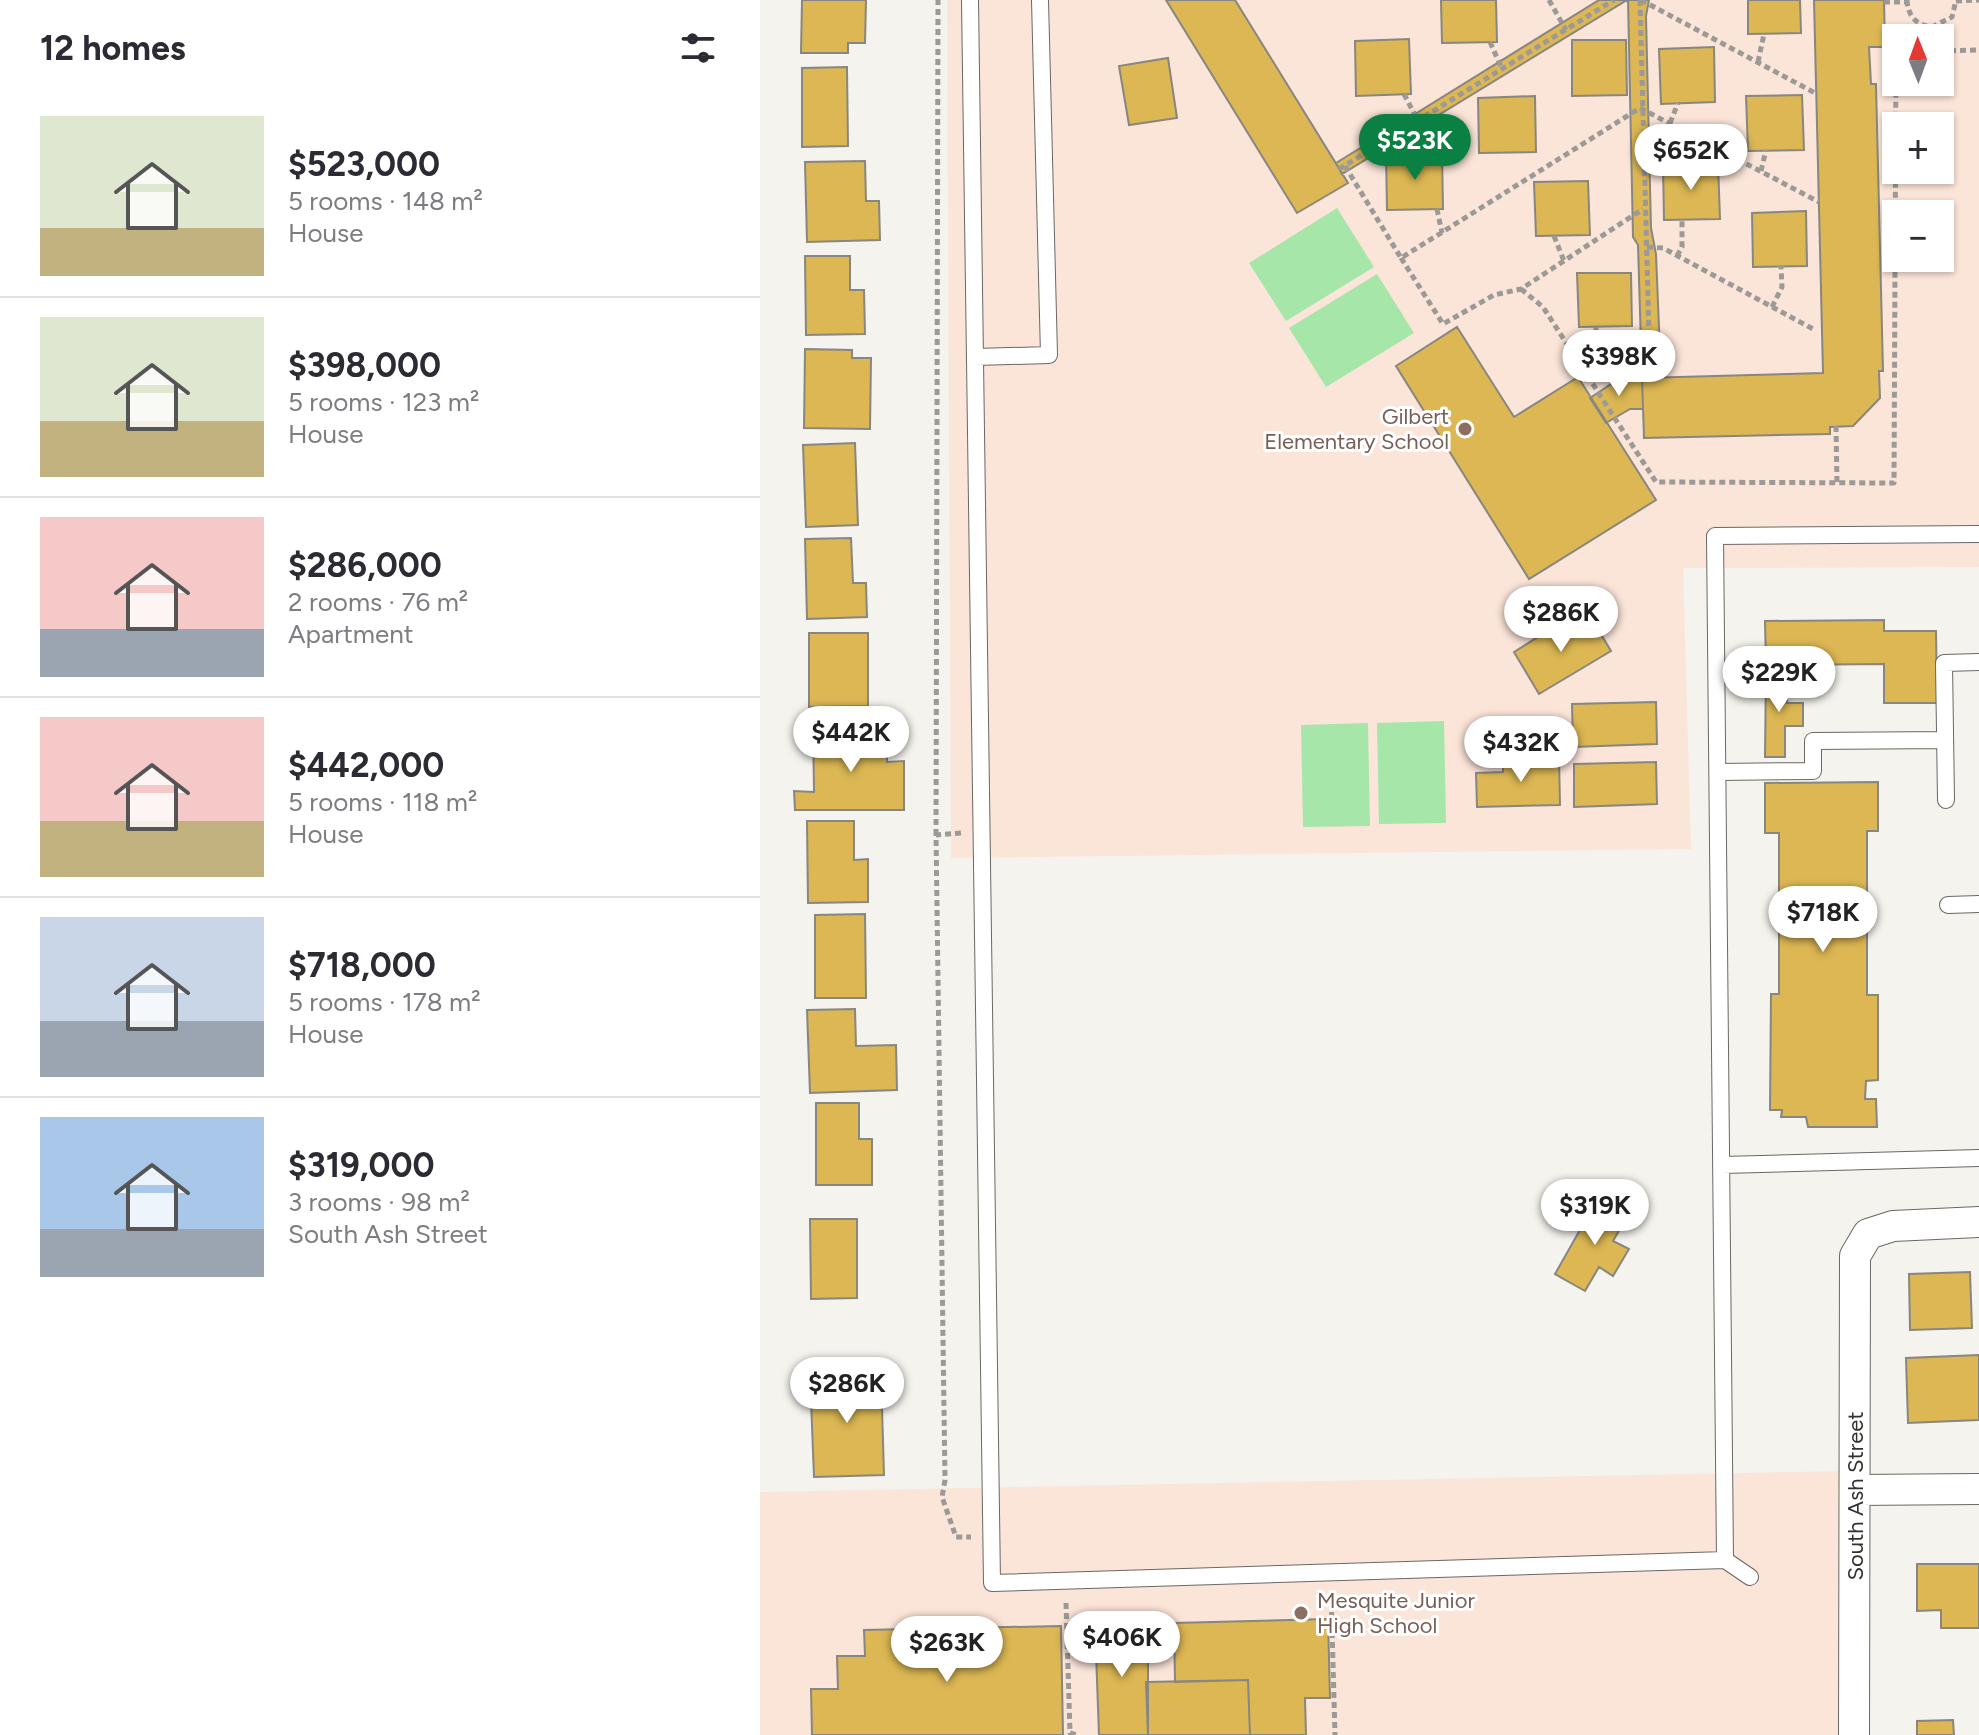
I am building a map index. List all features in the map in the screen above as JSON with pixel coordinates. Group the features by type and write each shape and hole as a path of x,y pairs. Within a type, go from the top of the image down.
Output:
{"street":[{"name":"South Ash Street","path":"1854,1735 1855,1256 1868,1234 1893,1226 1979,1222"},
{"path":"1855,1490 1979,1489"}],"lane":[{"path":"970,0 992,1583 1725,1560 1750,1577"},
{"path":"975,357 1049,355 1040,0"},
{"path":"1725,1560 1715,536 1979,534"},
{"path":"1946,800 1944,663 1979,662"},
{"path":"1718,772 1813,771 1813,741 1945,740"},
{"path":"1948,905 1979,904"},
{"path":"1722,1165 1979,1158"}],"path":[{"path":"938,0 936,835 945,1480 942,1497 956,1537 992,1537"},
{"path":"1549,0 1566,30"},
{"path":"1614,0 1342,168 1443,324 1494,295 1521,289 1643,209"},
{"path":"1650,372 1640,108 1640,0 1817,94"},
{"path":"1938,24 1952,17 1956,0 1979,0"},
{"path":"1884,2 1907,1 1911,16 1923,24"},
{"path":"1758,62 1764,34"},
{"path":"1490,42 1502,69"},
{"path":"1954,51 1979,50"},
{"path":"1404,94 1418,121"},
{"path":"1521,289 1543,307 1656,482 1894,483 1896,96"},
{"path":"1670,123 1678,103"},
{"path":"1640,108 1819,202"},
{"path":"1401,258 1640,108"},
{"path":"1761,171 1766,150"},
{"path":"1437,209 1442,233"},
{"path":"1677,256 1682,247 1682,220"},
{"path":"1554,236 1564,261"},
{"path":"1647,247 1663,248 1815,330"},
{"path":"1772,307 1782,287 1781,266"},
{"path":"1582,367 1596,347 1596,327"},
{"path":"1836,426 1837,483"},
{"path":"936,835 982,832"},
{"path":"1331,1571 1335,1735"},
{"path":"1065,1580 1070,1733 1077,1735"}],"shaded area":[{"name":"Gilbert Elementary School","path":"947,0 1979,0 1979,567 1683,568 1691,849 951,858"},
{"name":"Mesquite Junior High School","path":"1842,1471 1844,1735 760,1735 760,1492"}],"green space":[{"path":"1337,208 1374,267 1286,321 1249,263"},
{"path":"1377,274 1414,333 1326,387 1289,328"},
{"path":"1444,721 1446,823 1379,824 1377,723"},
{"path":"1368,723 1370,826 1303,827 1301,725"}],"building":[{"path":"802,0 866,0 865,43 848,43 848,53 801,53"},
{"path":"1166,0 1235,0 1348,183 1297,213"},
{"path":"1441,0 1496,0 1497,42 1442,43"},
{"path":"1599,0 1627,0 1342,174 1336,163"},
{"path":"1628,0 1649,0 1646,16 1651,228 1656,254 1661,377 1642,378 1638,245 1633,237"},
{"path":"1748,0 1800,0 1801,33 1748,34"},
{"path":"1814,0 1884,0 1882,47 1869,47 1871,84 1876,84 1883,371 1879,371 1880,398 1853,426 1830,427 1830,434 1644,438 1642,378 1823,373"},
{"path":"1409,39 1411,94 1356,96 1355,41"},
{"path":"1572,40 1626,40 1627,95 1572,96"},
{"path":"1714,47 1715,102 1661,104 1659,49"},
{"path":"1168,58 1177,118 1129,125 1119,66"},
{"path":"847,67 848,146 802,147 802,68"},
{"path":"1802,95 1804,150 1748,151 1746,96"},
{"path":"1535,96 1536,152 1479,153 1478,98"},
{"path":"1442,153 1443,209 1387,210 1386,155"},
{"path":"865,161 866,201 879,201 880,240 807,242 805,162"},
{"path":"1718,163 1720,219 1664,220 1663,164"},
{"path":"1588,181 1590,235 1536,236 1534,182"},
{"path":"1806,211 1807,266 1753,267 1752,213"},
{"path":"805,256 850,256 850,290 864,290 865,334 806,335"},
{"path":"1577,273 1631,273 1632,326 1579,327"},
{"path":"1457,327 1514,417 1578,377 1656,500 1529,579 1396,366"},
{"path":"805,349 852,350 852,358 871,358 870,429 804,428"},
{"path":"1620,378 1642,378 1643,409 1630,409 1606,423 1590,398"},
{"path":"855,443 858,525 806,527 803,445"},
{"path":"851,538 853,583 866,583 867,617 807,619 805,539"},
{"path":"1884,620 1884,631 1936,631 1937,703 1884,703 1884,664 1766,665 1765,621"},
{"path":"1593,621 1611,651 1539,694 1514,652 1562,622 1570,635"},
{"path":"809,633 868,633 868,706 809,707"},
{"path":"1766,671 1787,671 1787,703 1803,703 1803,726 1785,726 1785,757 1765,757"},
{"path":"1656,702 1657,744 1573,747 1572,704"},
{"path":"813,723 855,723 855,747 887,747 887,762 904,761 904,810 795,810 794,791 814,792"},
{"path":"1559,757 1560,805 1477,807 1476,773 1503,772 1503,758"},
{"path":"1656,762 1657,804 1574,807 1574,764"},
{"path":"1878,782 1878,831 1867,831 1867,995 1878,995 1878,1080 1866,1081 1865,1099 1876,1099 1877,1127 1808,1127 1806,1117 1781,1117 1782,1110 1770,1110 1771,994 1779,994 1779,833 1765,833 1765,783"},
{"path":"807,821 854,821 854,860 868,859 868,902 808,903"},
{"path":"865,914 866,998 815,998 815,915"},
{"path":"855,1009 856,1046 896,1045 897,1090 810,1093 807,1010"},
{"path":"816,1103 859,1103 859,1139 872,1139 872,1185 816,1185"},
{"path":"1598,1198 1628,1215 1613,1241 1629,1249 1613,1276 1599,1267 1585,1291 1555,1274"},
{"path":"810,1219 857,1219 857,1298 811,1299"},
{"path":"1970,1272 1972,1328 1910,1330 1909,1274"},
{"path":"1979,1355 1979,1420 1908,1423 1906,1358"},
{"path":"881,1373 884,1475 814,1477 810,1375"},
{"path":"1917,1564 1979,1564 1979,1628 1941,1628 1941,1610 1917,1611"},
{"path":"1328,1619 1330,1698 1305,1698 1306,1735 1250,1735 1248,1680 1175,1682 1174,1623"},
{"path":"1095,1625 1148,1625 1148,1735 1099,1735"},
{"path":"1061,1626 1063,1735 812,1735 811,1689 838,1689 837,1656 865,1656 864,1630"},
{"path":"1248,1680 1250,1735 1148,1735 1146,1682"},
{"path":"1953,1720 1954,1735 1917,1735 1917,1721"}],"place":[{"name":"Gilbert Elementary School","path":"1465,429"},
{"name":"Mesquite Junior High School","path":"1301,1613"}]}
